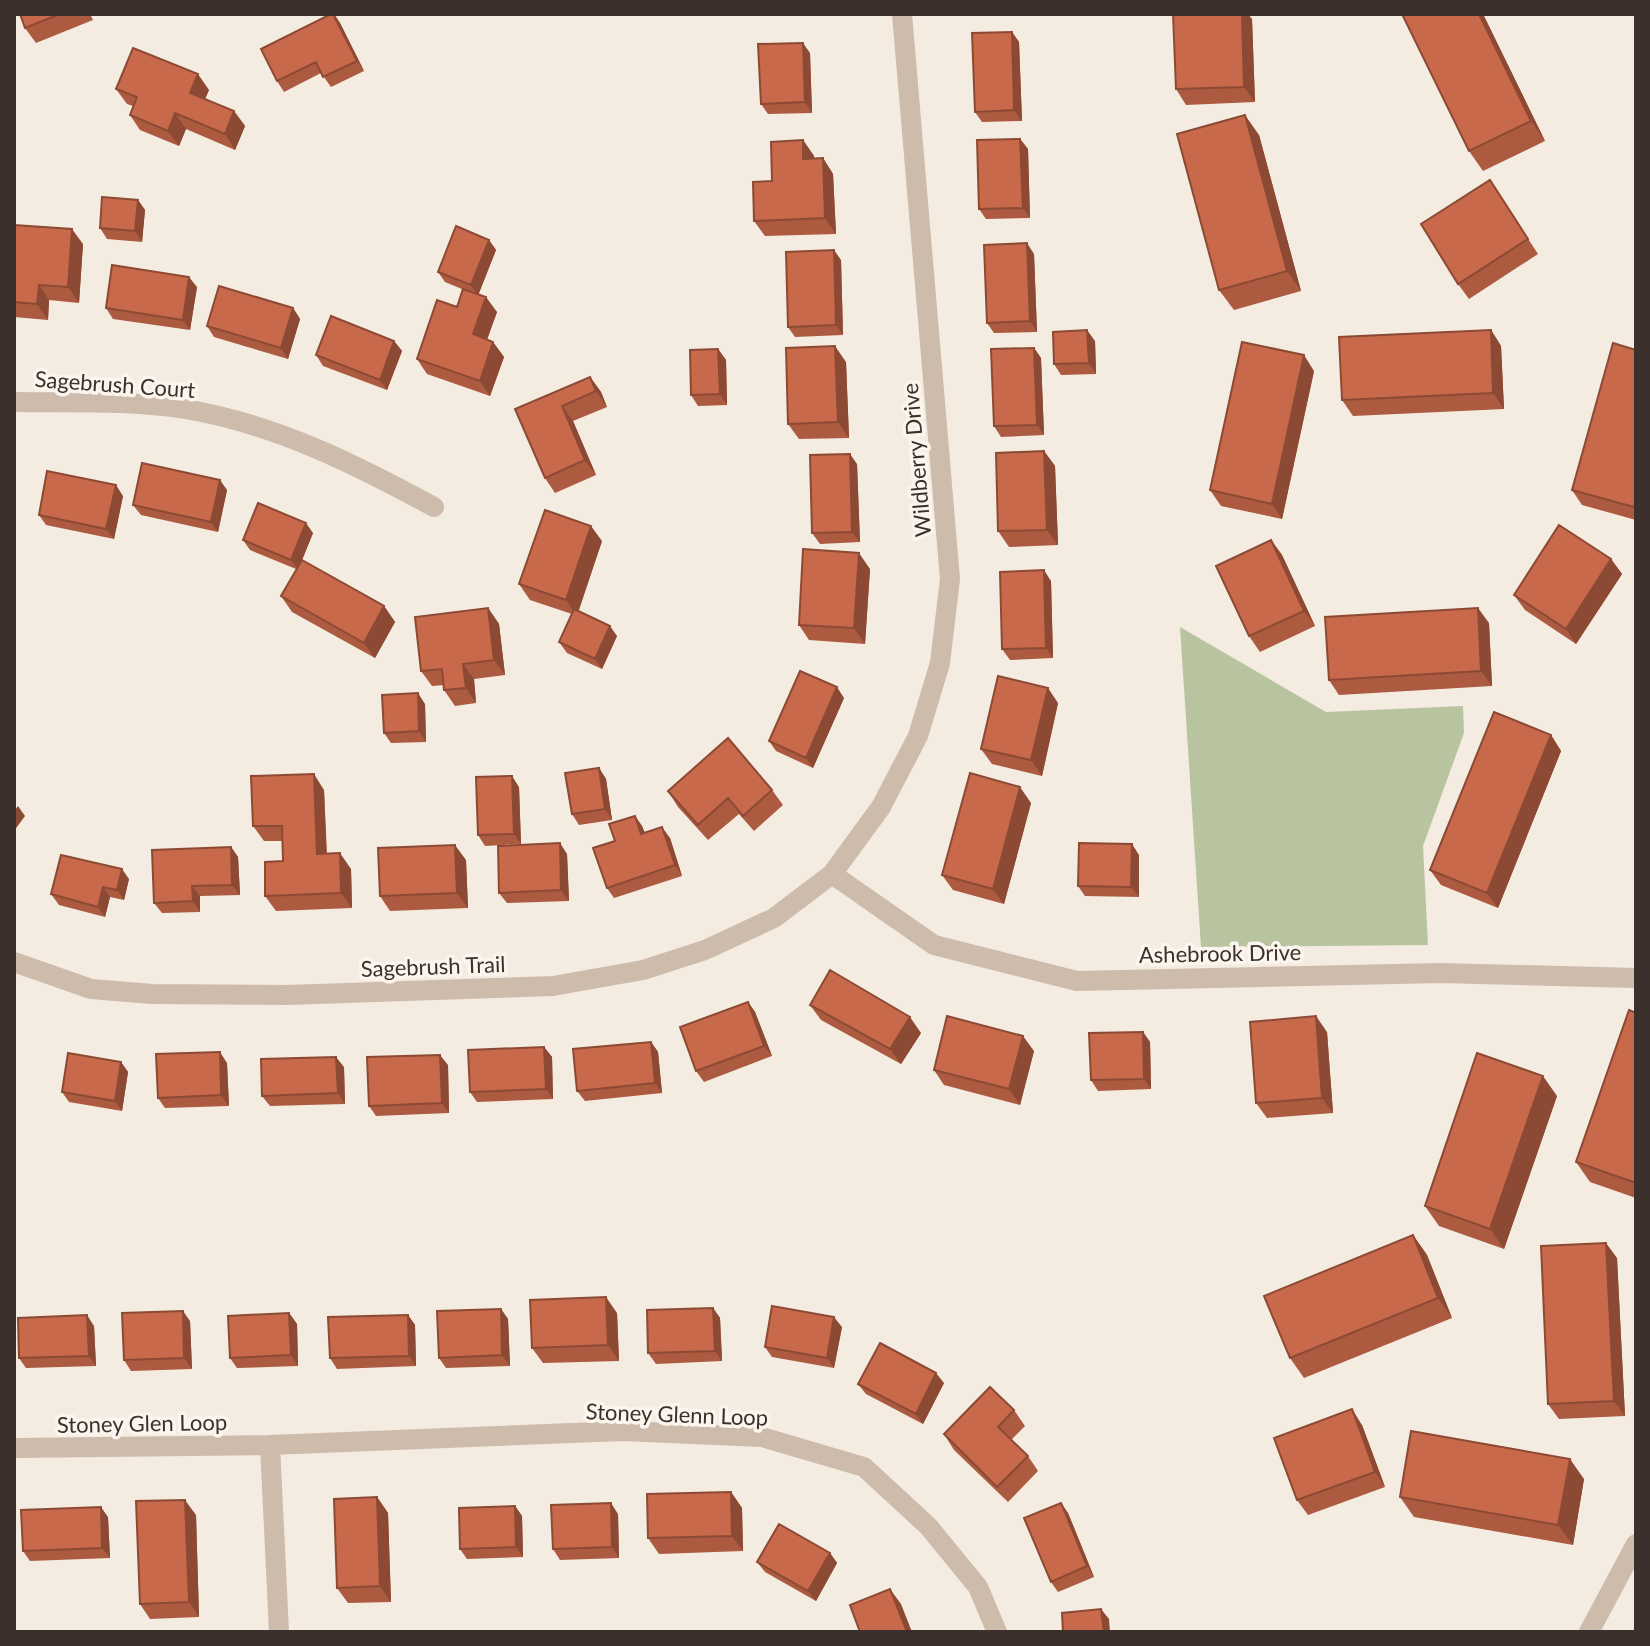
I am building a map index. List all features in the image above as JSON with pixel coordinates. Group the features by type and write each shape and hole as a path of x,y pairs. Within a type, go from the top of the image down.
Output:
{"street":[{"name":"Wildberry Drive","path":"832,874 881,807 918,736 940,663 950,579 902,14"},
{"name":"Sagebrush Court","path":"14,402 185,409 266,430 340,455 434,507"},
{"name":"Sagebrush Trail","path":"14,962 91,989 152,994 287,995 553,986 643,970 705,950 774,918 832,874"},
{"name":"Ashebrook Drive","path":"832,874 934,945 1077,981 1441,973 1636,978"},
{"name":"Stoney Glenn Loop","path":"270,1445 623,1431 762,1437 864,1467 928,1526 978,1587 997,1632"},
{"name":"Stoney Glen Loop","path":"14,1448 270,1445"},
{"path":"270,1445 279,1632"},
{"path":"1589,1632 1636,1544"}],"green space":[{"path":"1180,627 1326,712 1463,706 1464,733 1423,846 1428,945 1201,947"}],"building":[{"path":"20,14 60,14 25,28"},
{"path":"331,14 357,61 323,77 316,62 277,81 261,49"},
{"path":"1173,14 1242,14 1244,87 1176,89"},
{"path":"1402,14 1479,14 1531,121 1469,151"},
{"path":"1012,32 1014,110 975,112 972,33"},
{"path":"803,43 805,102 761,104 758,44"},
{"path":"133,48 198,74 190,93 234,111 225,134 175,113 168,131 130,115 137,97 116,89"},
{"path":"1245,115 1287,271 1219,290 1177,134"},
{"path":"1020,139 1023,208 979,209 977,140"},
{"path":"803,140 803,159 823,158 825,218 754,221 753,182 772,181 771,142"},
{"path":"1490,180 1528,239 1458,284 1421,224"},
{"path":"102,197 138,200 135,231 100,228"},
{"path":"14,225 72,229 68,287 39,285 37,304 14,302"},
{"path":"456,226 489,240 471,285 438,272"},
{"path":"1027,243 1030,321 987,323 984,245"},
{"path":"834,250 836,325 788,327 786,252"},
{"path":"112,265 189,277 183,320 106,308"},
{"path":"219,286 293,308 281,348 207,326"},
{"path":"463,289 486,297 473,334 493,342 480,381 417,359 437,300 457,307"},
{"path":"331,316 394,341 380,380 316,355"},
{"path":"1087,330 1089,363 1054,364 1053,332"},
{"path":"1491,330 1493,393 1342,400 1339,337"},
{"path":"1242,342 1304,355 1272,504 1210,490"},
{"path":"1613,343 1636,350 1634,507 1572,490"},
{"path":"835,346 838,422 788,424 786,348"},
{"path":"1034,348 1037,425 994,426 991,349"},
{"path":"718,349 720,394 691,395 690,350"},
{"path":"590,377 596,391 562,406 585,460 545,478 515,409"},
{"path":"1044,451 1047,530 998,531 996,453"},
{"path":"850,454 852,532 812,533 810,455"},
{"path":"142,463 220,480 211,522 133,505"},
{"path":"47,471 116,485 106,529 39,515"},
{"path":"258,503 306,523 291,560 243,540"},
{"path":"545,510 591,526 566,600 519,584"},
{"path":"1559,525 1611,559 1566,629 1514,595"},
{"path":"1271,540 1304,611 1249,636 1216,566"},
{"path":"803,549 859,553 854,628 799,625"},
{"path":"302,560 384,606 364,643 281,596"},
{"path":"1044,570 1046,648 1002,649 1000,572"},
{"path":"488,608 494,660 463,664 466,688 444,690 442,669 421,671 415,617"},
{"path":"1478,608 1481,671 1329,680 1325,617"},
{"path":"574,609 610,626 595,659 559,642"},
{"path":"800,671 837,687 806,758 769,741"},
{"path":"998,676 1048,688 1031,760 981,749"},
{"path":"418,693 419,731 384,733 382,695"},
{"path":"1494,712 1551,735 1487,893 1430,870"},
{"path":"728,738 772,790 743,816 728,798 698,825 668,791"},
{"path":"599,768 605,809 572,814 565,773"},
{"path":"970,773 1020,787 993,889 942,875"},
{"path":"314,774 317,854 340,853 341,893 265,896 265,862 283,861 282,826 253,826 251,776"},
{"path":"512,776 514,834 478,835 476,777"},
{"path":"635,816 641,834 662,827 675,865 607,888 593,848 615,841 609,824"},
{"path":"560,843 561,890 499,893 498,846"},
{"path":"1079,843 1132,844 1131,887 1078,886"},
{"path":"455,845 457,893 380,896 378,848"},
{"path":"231,847 232,885 192,886 193,901 154,903 152,850"},
{"path":"61,855 122,869 117,890 103,887 98,907 51,894"},
{"path":"830,970 910,1017 890,1049 810,1005"},
{"path":"748,1002 764,1046 696,1071 680,1027"},
{"path":"1629,1010 1636,1013 1636,1183 1576,1162"},
{"path":"947,1016 1023,1036 1009,1089 934,1070"},
{"path":"1316,1016 1322,1098 1256,1103 1250,1022"},
{"path":"1143,1032 1144,1079 1091,1080 1089,1033"},
{"path":"651,1042 655,1083 577,1091 573,1049"},
{"path":"544,1047 546,1089 470,1092 468,1050"},
{"path":"220,1052 221,1095 158,1098 156,1054"},
{"path":"68,1053 121,1062 115,1101 62,1092"},
{"path":"1477,1053 1543,1076 1490,1229 1425,1206"},
{"path":"440,1055 442,1103 369,1106 367,1057"},
{"path":"336,1057 338,1093 262,1096 261,1059"},
{"path":"1413,1235 1438,1298 1290,1358 1264,1296"},
{"path":"1606,1243 1614,1401 1548,1404 1541,1246"},
{"path":"606,1297 608,1345 532,1348 530,1300"},
{"path":"772,1306 834,1317 827,1358 765,1347"},
{"path":"713,1308 715,1351 648,1353 647,1310"},
{"path":"501,1309 502,1355 439,1358 437,1311"},
{"path":"183,1311 184,1358 124,1360 122,1313"},
{"path":"289,1313 291,1355 230,1358 228,1316"},
{"path":"87,1315 89,1356 19,1358 18,1318"},
{"path":"408,1315 409,1356 330,1358 328,1317"},
{"path":"880,1343 936,1373 916,1414 858,1384"},
{"path":"990,1387 1014,1410 998,1427 1028,1456 997,1487 944,1434"},
{"path":"1352,1409 1375,1472 1297,1500 1274,1438"},
{"path":"1411,1431 1570,1459 1558,1525 1400,1497"},
{"path":"731,1492 732,1536 648,1538 647,1494"},
{"path":"377,1497 380,1586 337,1588 334,1499"},
{"path":"185,1500 189,1602 140,1604 136,1501"},
{"path":"611,1503 612,1547 553,1549 551,1505"},
{"path":"1061,1503 1087,1566 1051,1582 1024,1518"},
{"path":"515,1506 516,1547 460,1549 459,1508"},
{"path":"101,1507 102,1548 23,1551 21,1510"},
{"path":"779,1524 830,1553 808,1591 757,1562"},
{"path":"890,1589 907,1632 860,1632 850,1605"},
{"path":"1101,1609 1104,1632 1063,1632 1062,1613"}]}
